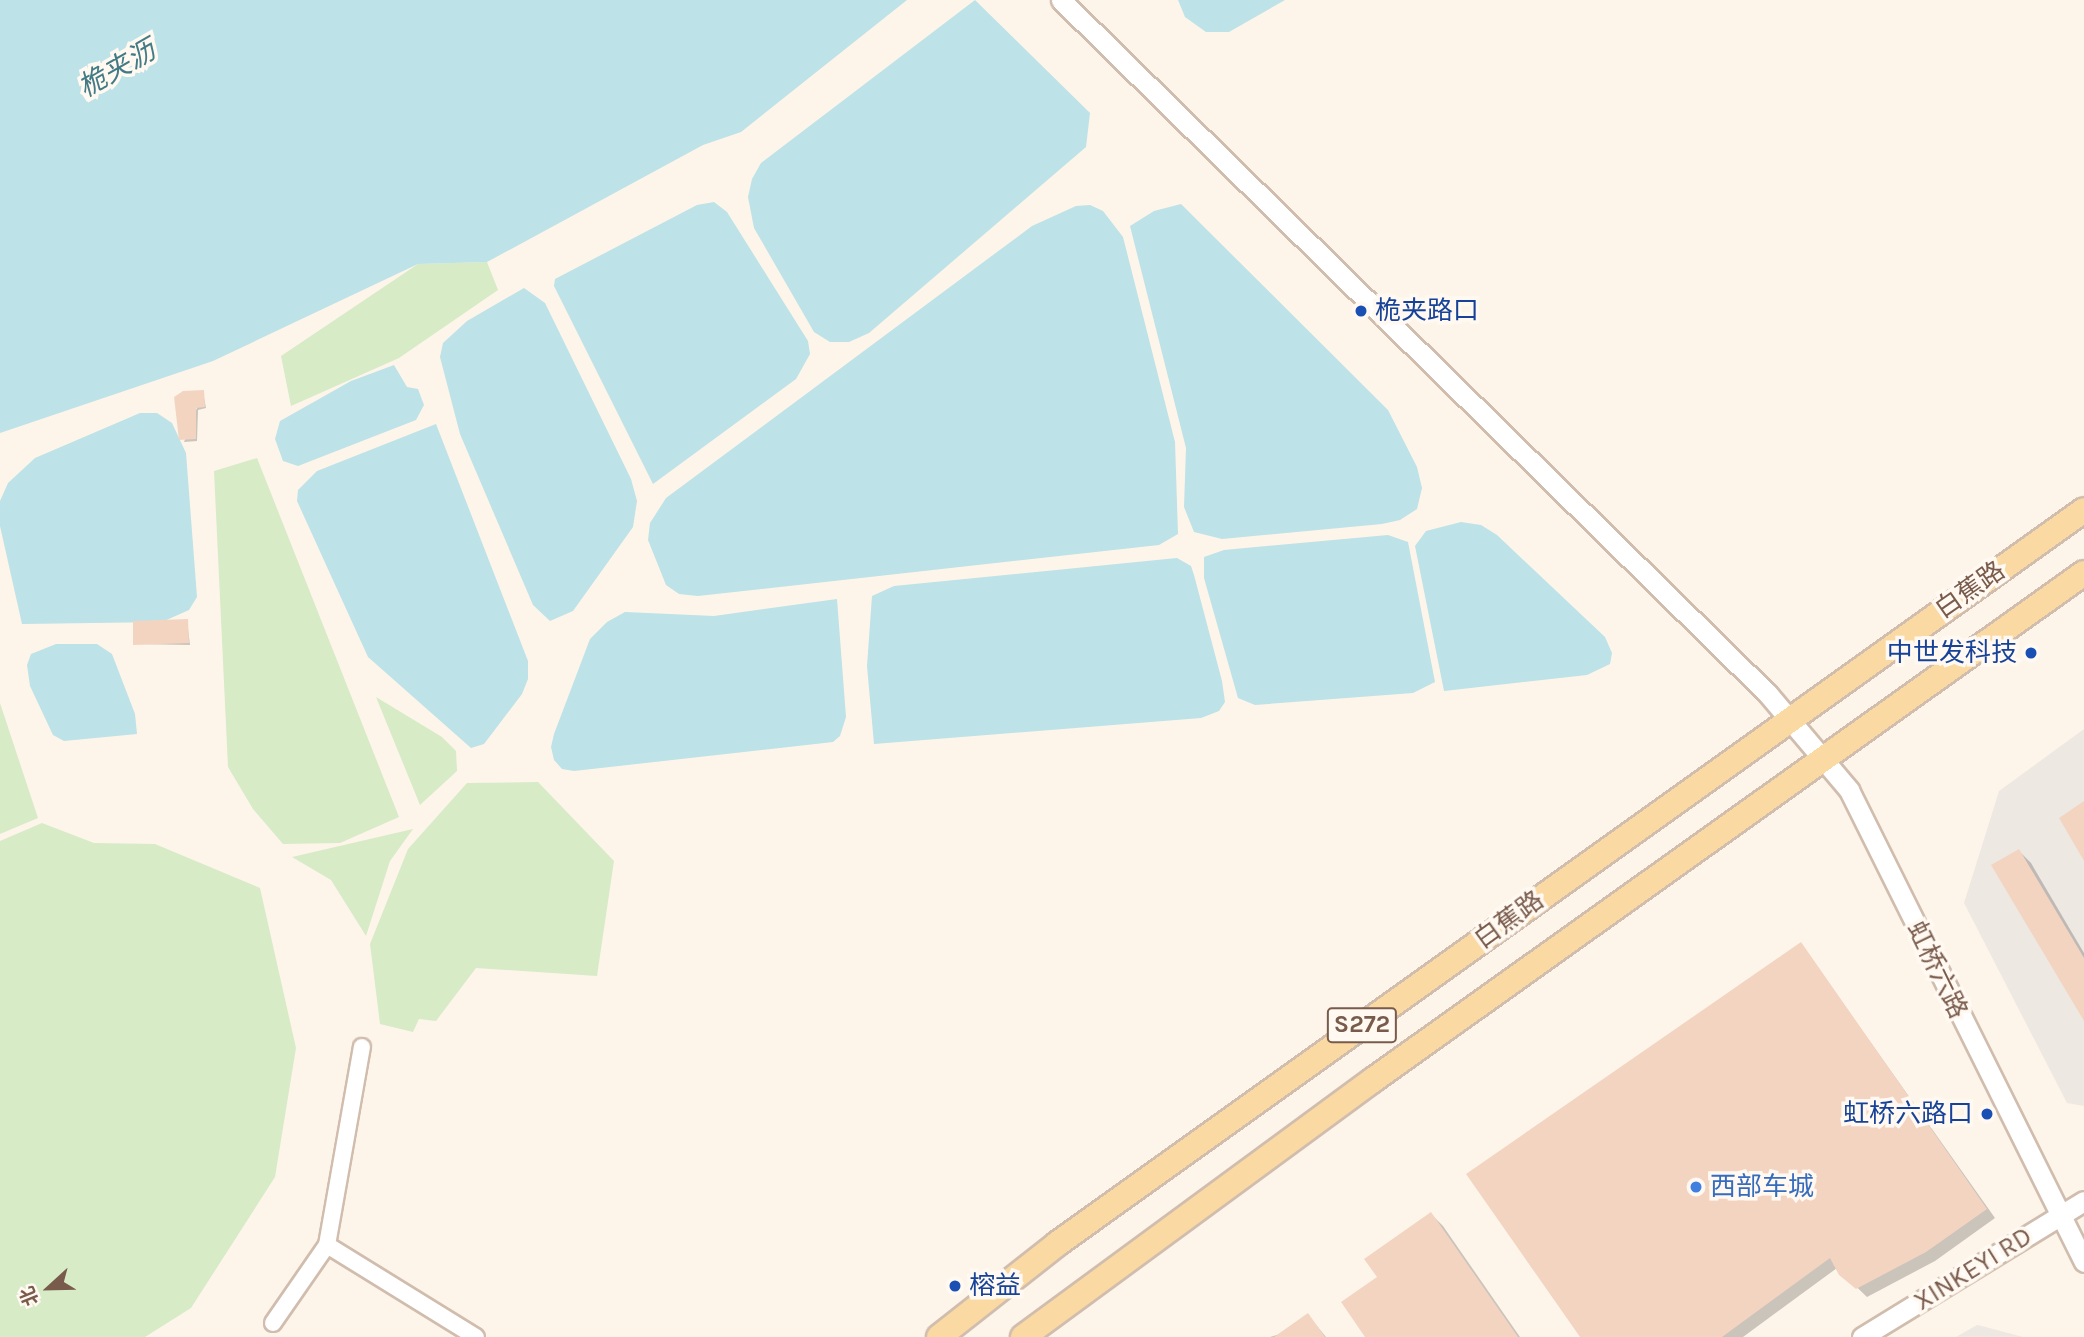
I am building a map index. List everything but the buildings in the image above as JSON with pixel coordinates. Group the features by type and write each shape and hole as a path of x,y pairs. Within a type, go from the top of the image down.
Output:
{"main road":[{"name":"白蕉路","path":"939,1337 1068,1236 1789,718 2084,510"},
{"name":"白蕉路","path":"1023,1337 1822,758 2084,573"}],"street":[{"name":"虹桥六路","path":"1061,0 1769,694 1849,790 2084,1262"},
{"path":"273,1322 327,1245 362,1047"},
{"name":"XINKEYI RD","path":"1862,1337 2084,1201"},
{"path":"327,1245 475,1337"}],"shaded area":[{"path":"2084,729 2084,1106 2067,1103 1964,903 1999,791"},
{"path":"1978,1325 2023,1337 1956,1337"}],"green space":[{"path":"487,262 498,290 399,358 291,406 281,356 418,264"},
{"path":"257,458 399,817 340,843 283,844 253,809 228,767 214,471"},
{"path":"376,697 442,737 456,751 457,771 420,805"},
{"path":"0,703 38,818 0,834"},
{"path":"538,782 614,861 597,976 476,968 436,1021 419,1019 413,1032 380,1024 370,944 408,849 467,783"},
{"path":"42,823 94,843 155,844 260,888 296,1048 275,1177 191,1308 145,1337 0,1337 0,841"},
{"path":"413,829 390,861 366,936 331,880 292,857"}],"water":[{"name":"桅夹沥","path":"0,0 907,0 741,132 703,145 487,262 418,264 213,361 0,433"},
{"path":"975,0 1090,113 1086,147 869,333 849,342 830,342 814,332 754,228 748,197 752,179 761,163"},
{"path":"1178,0 1285,0 1229,32 1206,32 1185,17"},
{"path":"714,202 727,212 808,341 810,354 796,379 653,484 554,286 555,279 697,205"},
{"path":"1181,204 1388,410 1417,467 1422,488 1417,509 1400,520 1382,524 1222,539 1194,532 1184,507 1186,448 1130,226 1154,211"},
{"path":"1090,205 1103,211 1123,237 1175,442 1178,534 1159,545 698,596 679,594 666,585 648,540 650,523 666,498 1032,226 1076,206"},
{"path":"524,288 545,303 631,479 637,501 633,527 573,611 550,621 533,605 460,434 440,357 443,343 467,321"},
{"path":"394,365 407,387 418,389 424,405 416,420 298,466 283,461 275,439 280,421 351,381"},
{"path":"140,413 157,413 172,423 186,453 197,597 189,610 162,622 22,624 0,526 0,501 8,483 35,458"},
{"path":"436,424 528,661 528,679 522,694 484,744 471,748 368,657 297,501 298,490 317,471"},
{"path":"1461,522 1481,525 1497,535 1605,637 1612,653 1610,664 1587,675 1444,691 1415,546 1426,531"},
{"path":"1388,535 1408,542 1435,682 1413,693 1255,705 1238,698 1204,578 1204,557 1224,550"},
{"path":"1177,558 1191,566 1194,575 1222,681 1225,702 1219,711 1201,718 874,744 867,666 872,596 894,586"},
{"path":"837,599 846,717 840,736 833,742 574,771 562,769 554,760 551,747 554,734 590,639 607,622 625,612 714,616"},
{"path":"56,644 97,644 112,654 135,714 137,734 64,741 53,735 30,686 27,665 31,654"}],"place":[{"name":"桅夹路口","path":"1361,311"},
{"name":"中世发科技","path":"2031,653"},
{"name":"虹桥六路口","path":"1987,1114"},
{"name":"西部车城","path":"1696,1187"},
{"name":"榕益","path":"955,1286"}]}
